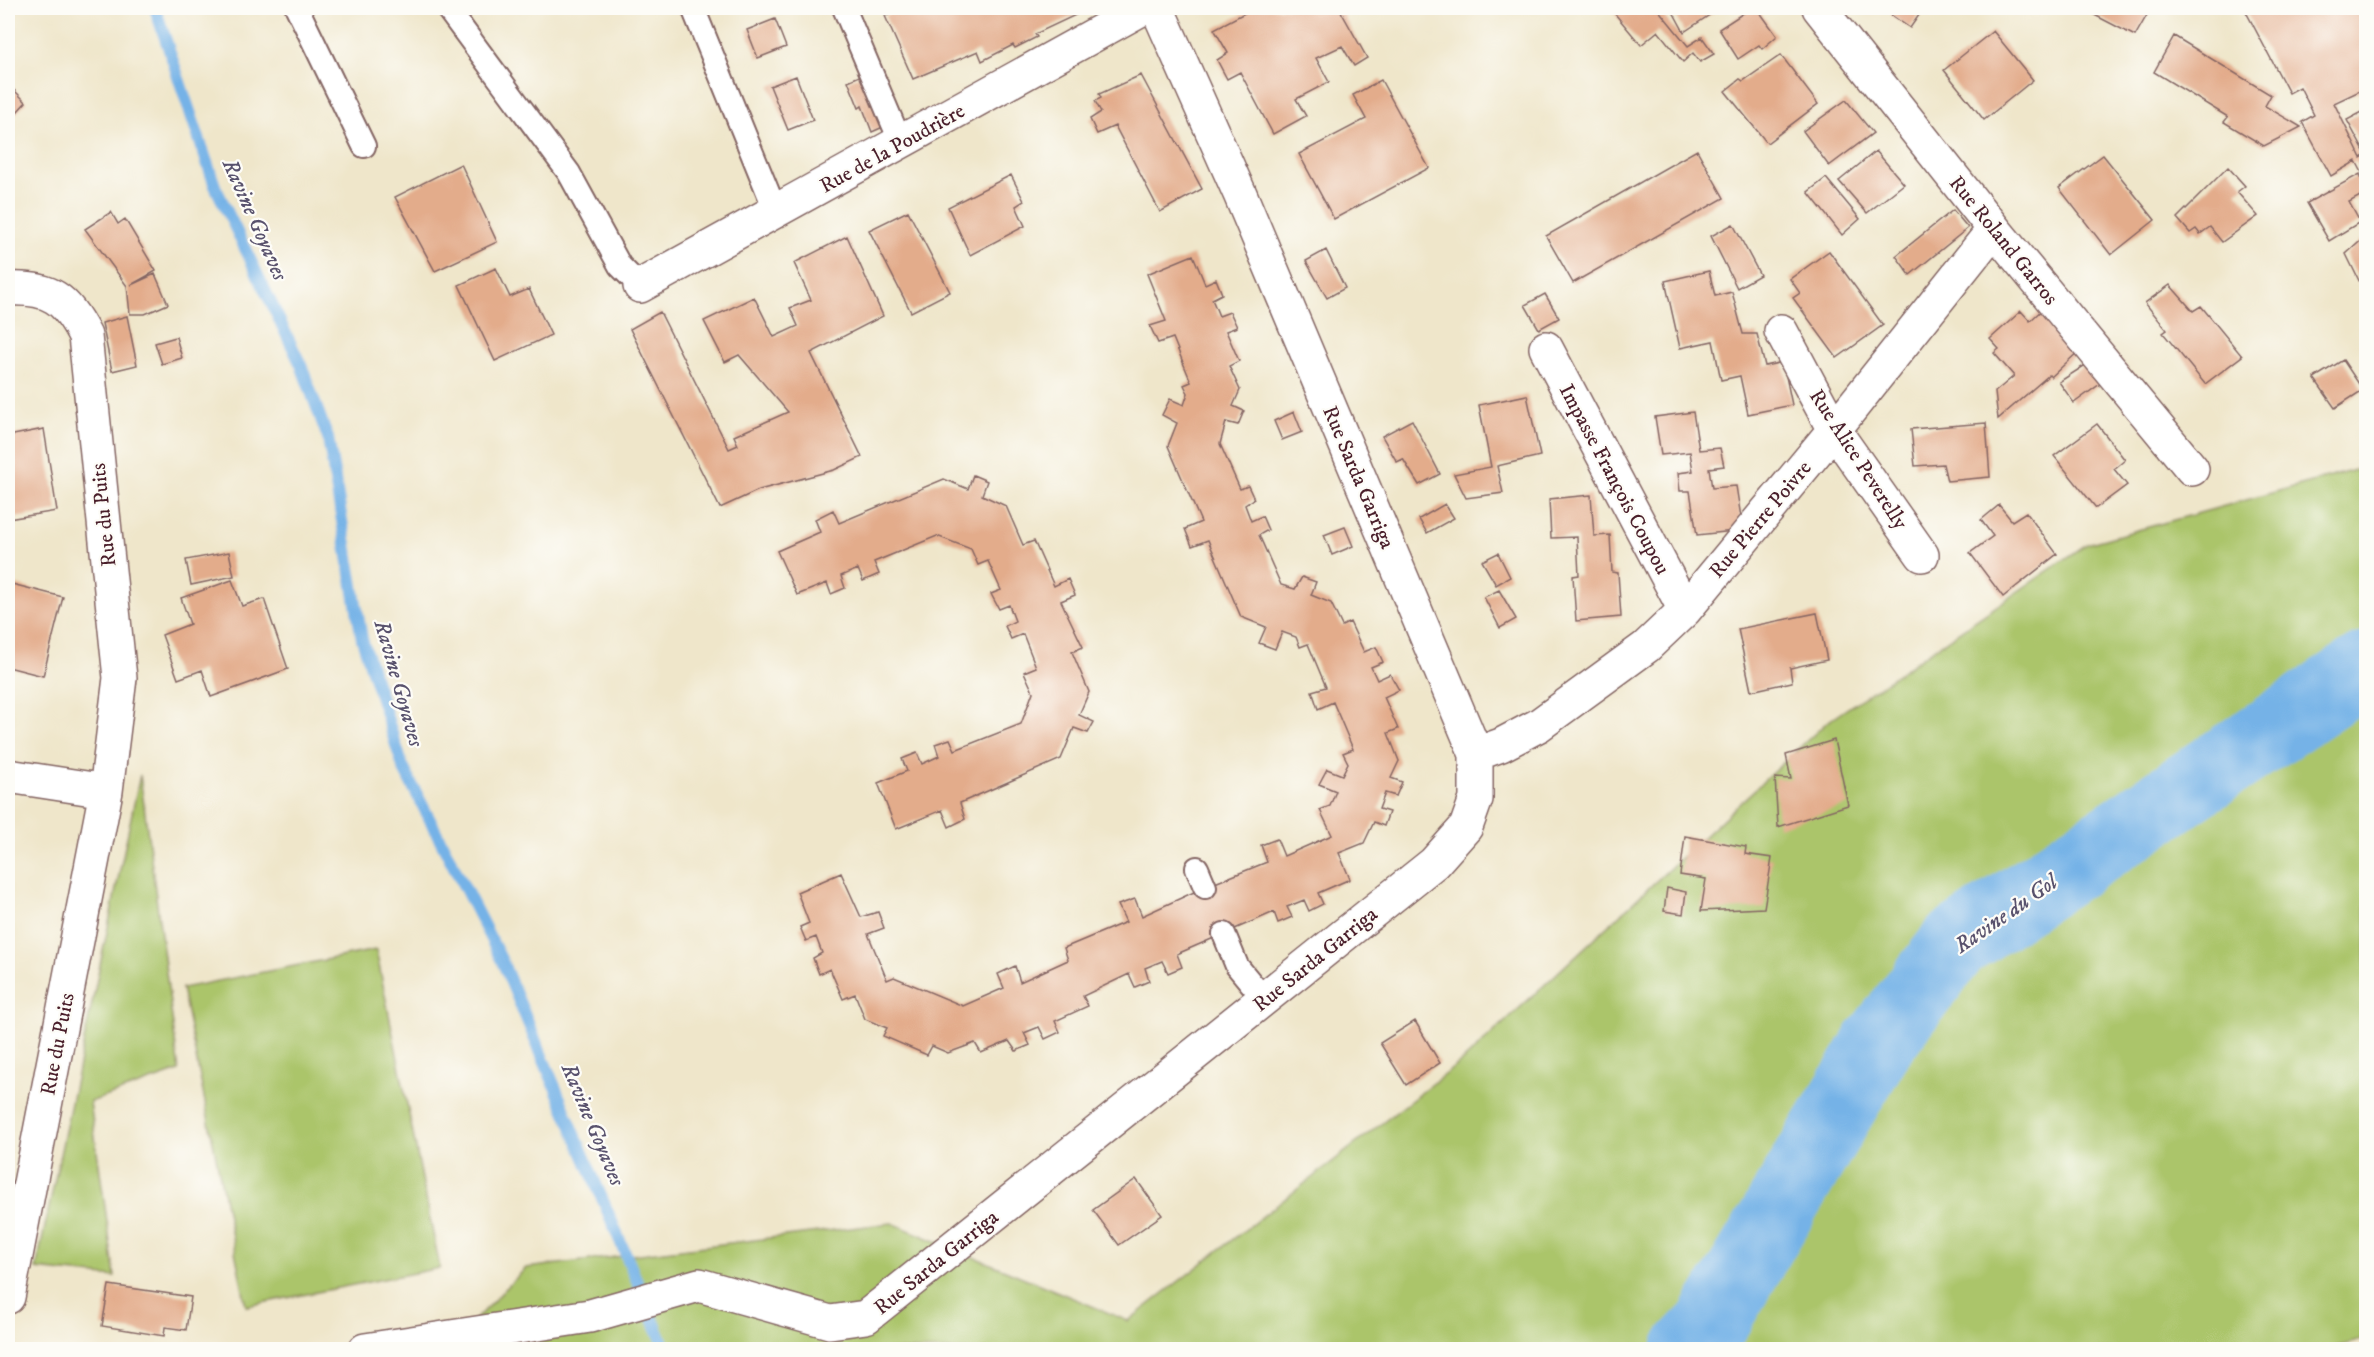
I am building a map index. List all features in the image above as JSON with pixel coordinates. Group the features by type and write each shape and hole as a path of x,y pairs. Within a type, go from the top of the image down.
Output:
{"street":[{"name":"Rue de la Poudrière","path":"640,286 1143,8"},
{"name":"Rue Sarda Garriga","path":"365,1350 590,1316 699,1285 830,1322 866,1317 1434,863 1466,827 1476,799 1476,754 1240,194 1157,8"},
{"name":"Rue Roland Garros","path":"1819,8 1994,229 2192,469"},
{"name":"Rue Pierre Poivre","path":"1476,754 1501,745 1539,725 1646,647 1685,610 1834,430 1994,229"},
{"name":"Rue du Puits","path":"8,289 33,288 54,297 73,313 85,336 120,678 106,791 8,1298"},
{"name":"Rue Alice Peverelly","path":"1781,331 1834,430 1922,555"},
{"name":"Impasse François Coupou","path":"1546,348 1685,610"},
{"path":"8,776 106,791"}],"lane":[{"path":"297,8 364,146"},
{"path":"447,8 568,173 620,266 640,286"},
{"path":"693,8 777,212"},
{"path":"844,8 901,143"},
{"path":"1224,934 1237,966 1265,1000"}],"green space":[{"path":"2366,467 2366,1339 2324,1350 445,1350 526,1268 892,1223 1128,1321 1467,1057 1826,723 2087,544"},
{"path":"140,775 179,1071 90,1102 115,1277 36,1269"},
{"path":"376,950 440,1268 246,1306 182,988"}],"building":[{"path":"905,8 1080,8 1082,12 1035,34 1037,37 1015,48 1013,45 982,61 978,51 913,79 885,16"},
{"path":"1254,8 1339,8 1367,58 1354,66 1342,46 1316,58 1329,82 1296,99 1306,116 1273,134 1240,72 1227,79 1217,60 1228,53 1214,29"},
{"path":"1610,8 1657,8 1688,46 1702,37 1714,54 1700,62 1693,53 1683,62 1658,31 1641,45"},
{"path":"1671,8 1720,8 1684,32"},
{"path":"1751,8 1757,8 1777,36 1762,49 1759,45 1738,59 1719,29"},
{"path":"1896,8 1924,8 1910,28 1891,15"},
{"path":"2081,8 2151,8 2135,36"},
{"path":"2244,8 2364,8 2366,12 2366,88 2334,103 2361,158 2366,155 2366,180 2356,161 2331,176 2302,122 2314,115 2300,87 2289,93"},
{"path":"775,19 786,47 758,58 747,30"},
{"path":"1993,31 2033,80 1984,120 1944,70"},
{"path":"2174,36 2271,95 2265,106 2301,127 2264,146 2224,122 2228,117 2154,72"},
{"path":"1781,55 1818,104 1767,143 1725,91 1740,79 1743,81"},
{"path":"862,75 883,127 872,132 862,106 859,108 848,81"},
{"path":"1141,75 1202,189 1160,212 1115,126 1097,134 1090,119 1101,112 1095,101 1101,98 1099,94"},
{"path":"796,76 813,120 788,130 770,86"},
{"path":"1381,80 1429,168 1334,219 1299,154 1366,119 1353,95"},
{"path":"8,84 26,102 8,122"},
{"path":"1846,100 1873,133 1829,166 1803,131"},
{"path":"2366,110 2366,155 2347,120"},
{"path":"1697,150 1724,198 1573,283 1546,236"},
{"path":"1876,151 1904,184 1867,213 1839,181"},
{"path":"2103,155 2155,220 2111,255 2059,188"},
{"path":"461,164 497,242 435,271 395,197"},
{"path":"2228,167 2245,186 2237,192 2258,216 2222,242 2210,227 2200,234 2196,229 2190,233 2177,218"},
{"path":"2360,174 2366,193 2349,202 2360,222 2329,241 2307,203"},
{"path":"1011,175 1024,201 1016,206 1025,226 970,255 948,207"},
{"path":"1826,178 1860,219 1842,235 1808,192"},
{"path":"8,185 10,185 11,224 8,224"},
{"path":"1953,210 1968,228 1910,275 1896,256"},
{"path":"908,211 950,292 911,312 869,230"},
{"path":"111,212 118,224 125,219 156,271 131,285 155,274 168,304 145,314 130,314 127,286 85,229"},
{"path":"1733,224 1760,275 1737,288 1711,236"},
{"path":"847,236 883,316 811,353 862,457 834,470 759,490 720,508 630,329 660,312 729,449 738,445 734,436 788,412 739,355 725,362 704,321 754,297 774,337 798,326 790,308 811,300 794,263"},
{"path":"2366,236 2366,295 2346,254"},
{"path":"1326,250 1345,288 1327,298 1306,261"},
{"path":"1829,251 1883,325 1837,358 1793,298 1800,293 1790,279"},
{"path":"1193,255 1205,284 1216,279 1222,294 1212,299 1219,316 1230,312 1237,327 1226,331 1239,361 1229,366 1240,390 1233,406 1244,411 1238,425 1226,422 1220,444 1240,489 1248,486 1254,499 1245,505 1251,521 1262,516 1268,530 1259,535 1281,585 1295,589 1302,577 1316,582 1311,595 1331,603 1342,626 1350,622 1364,652 1376,647 1383,662 1371,667 1377,680 1390,674 1399,690 1384,697 1398,729 1388,733 1399,761 1391,778 1402,782 1396,796 1385,793 1379,809 1389,812 1384,826 1374,822 1364,843 1339,853 1350,879 1318,893 1323,904 1309,911 1304,900 1287,907 1292,917 1278,923 1274,912 1177,954 1182,967 1168,973 1162,961 1145,968 1149,981 1135,987 1129,974 1083,996 1088,1006 1055,1021 1060,1032 1045,1039 1039,1027 1024,1033 1030,1045 1016,1051 1009,1041 981,1053 975,1043 948,1053 932,1046 927,1055 883,1036 887,1028 865,1019 855,994 843,999 830,969 819,974 813,958 822,953 816,937 806,941 800,927 809,923 797,892 841,873 861,917 878,912 884,928 868,934 887,980 894,977 963,1006 1004,988 998,974 1015,966 1020,982 1068,960 1064,948 1126,922 1118,905 1135,899 1142,916 1267,862 1261,845 1277,839 1284,856 1332,835 1320,810 1330,806 1336,791 1319,784 1327,769 1342,775 1348,763 1343,753 1353,749 1333,702 1318,709 1312,691 1326,687 1308,644 1300,647 1296,637 1282,632 1275,649 1259,643 1266,627 1241,617 1208,540 1192,546 1185,529 1201,522 1168,446 1177,423 1162,415 1170,399 1184,405 1188,393 1184,385 1191,382 1173,338 1158,343 1150,326 1166,321 1147,274"},
{"path":"496,268 510,297 529,289 551,335 495,361 459,285"},
{"path":"1709,271 1715,296 1732,292 1743,334 1757,334 1765,366 1783,362 1792,405 1748,414 1740,376 1721,380 1713,341 1680,348 1665,281"},
{"path":"2170,285 2193,311 2201,306 2242,356 2205,384 2163,333 2167,330 2145,303"},
{"path":"1545,294 1559,318 1539,329 1525,305"},
{"path":"2046,306 2081,349 2051,377 2049,375 1998,419 1995,392 2014,376 1994,353 1999,349 1990,339 2021,311 2030,321"},
{"path":"127,316 137,365 112,371 102,323"},
{"path":"176,337 182,358 162,364 155,343"},
{"path":"2343,360 2363,390 2335,408 2314,378"},
{"path":"2090,362 2104,381 2074,403 2059,382"},
{"path":"1527,395 1540,456 1497,466 1503,493 1466,498 1454,474 1491,467 1479,405"},
{"path":"1294,412 1302,432 1282,440 1274,421"},
{"path":"1693,412 1699,450 1720,448 1724,466 1709,468 1712,488 1736,486 1743,530 1697,535 1690,491 1680,491 1678,473 1693,471 1690,452 1661,455 1655,417"},
{"path":"1412,420 1440,474 1419,485 1403,459 1397,462 1382,436"},
{"path":"1986,423 1990,477 1947,481 1943,464 1915,466 1911,429"},
{"path":"2097,424 2125,460 2114,469 2127,485 2096,508 2054,456"},
{"path":"44,429 57,511 8,519 8,436"},
{"path":"973,475 987,481 982,495 1006,506 1023,545 1034,541 1054,586 1068,579 1075,595 1061,601 1083,647 1072,652 1089,692 1079,715 1094,722 1088,733 1074,728 1061,759 960,803 965,819 949,827 942,810 896,829 878,783 907,771 902,759 917,753 922,764 939,756 935,744 950,739 955,750 1021,724 1033,692 1024,672 1036,667 1023,634 1011,639 1005,626 1015,621 1009,605 999,609 991,594 1001,590 988,561 978,565 971,549 937,536 874,562 879,574 863,581 858,569 841,576 845,588 831,594 827,583 797,595 777,551 820,532 815,519 833,510 839,523 944,479 968,489"},
{"path":"1591,495 1594,536 1610,535 1612,572 1618,573 1621,617 1576,621 1573,576 1579,575 1577,537 1551,538 1549,499"},
{"path":"1445,504 1454,518 1427,533 1419,519"},
{"path":"1999,505 2012,521 2026,512 2057,554 2003,597 1970,553 1993,536 1981,520"},
{"path":"1345,527 1353,546 1332,555 1324,535"},
{"path":"229,552 234,576 191,585 186,560"},
{"path":"1498,553 1510,577 1496,585 1482,561"},
{"path":"232,580 242,606 264,599 288,669 211,697 202,670 178,679 162,635 190,624 181,598"},
{"path":"8,583 63,597 43,676 8,667"},
{"path":"1499,590 1516,619 1500,628 1484,597"},
{"path":"1817,613 1827,660 1790,668 1792,682 1751,691 1738,629"},
{"path":"1834,740 1848,805 1778,827 1775,778 1791,779 1786,755"},
{"path":"1685,836 1746,847 1745,854 1772,858 1764,908 1701,911 1706,879 1680,875"},
{"path":"1667,888 1686,892 1683,914 1664,911"},
{"path":"1415,1021 1440,1063 1406,1085 1380,1043"},
{"path":"1136,1179 1162,1215 1119,1245 1093,1210"},
{"path":"109,1285 191,1297 186,1330 165,1327 164,1336 102,1326"}],"waterway":[{"name":"Ravine Goyaves","path":"155,8 215,186 301,365 328,438 362,639 403,767 502,961 666,1350"},
{"name":"Ravine du Gol","path":"1688,1350 1710,1327 1878,1044 1955,944 2366,668"}]}
